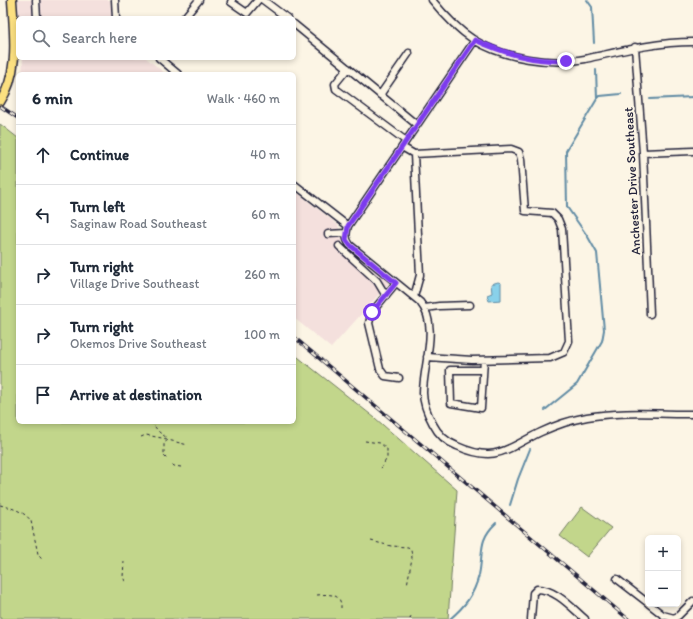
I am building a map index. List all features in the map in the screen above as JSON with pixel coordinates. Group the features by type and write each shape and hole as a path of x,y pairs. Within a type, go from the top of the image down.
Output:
{"main road":[{"path":"0,102 8,85 16,53 16,35 12,0"}],"street":[{"path":"36,0 37,16"},
{"path":"115,0 116,16"},
{"path":"186,16 199,0"},
{"path":"232,0 231,2 247,13 258,0"},
{"path":"263,0 283,16"},
{"path":"432,0 450,20 475,40 506,54 547,61 585,59 635,48 693,42"},
{"path":"296,26 416,125"},
{"path":"475,40 348,226 346,234 346,240 350,245 426,308 429,322 423,393 430,418 445,439 452,445 478,454 502,452 560,424 588,417 612,414 693,414"},
{"name":"Anchester Drive Southeast","path":"635,48 643,153 650,314"},
{"path":"380,95 409,53"},
{"path":"161,60 176,72"},
{"path":"348,68 335,84 336,89 404,144 414,154 420,275 414,297"},
{"path":"414,154 511,149 519,152 521,158 525,211 552,213 558,219 562,229 569,341 564,352 550,358 484,360 427,357"},
{"path":"643,153 693,151"},
{"path":"296,186 348,226"},
{"path":"328,234 346,234"},
{"path":"339,246 377,281 386,296"},
{"path":"396,283 372,312 369,323 380,369 385,376 399,378"},
{"path":"426,308 470,305"},
{"path":"483,370 450,370 451,403 481,408 484,360"},
{"path":"617,579 645,602"},
{"path":"531,619 533,593 537,589 550,592 559,597 585,619"},
{"path":"652,607 663,615 674,618 693,601"}],"path":[{"path":"152,424 167,439"},
{"path":"141,437 146,435 188,445"},
{"path":"170,440 164,443 164,456 174,466 181,468"},
{"path":"365,441 380,443 387,449 387,458 380,470"},
{"path":"0,505 19,511 28,517 32,526 38,554 43,561"},
{"path":"371,541 391,546 408,547 411,549 411,563 407,585"},
{"path":"124,561 123,577 126,583"},
{"path":"318,595 334,595 338,597 341,601 341,608"}],"shaded area":[{"path":"18,0 110,0 112,16 19,16"},
{"path":"23,60 148,60 164,72 22,72"},
{"path":"296,192 338,225 344,247 389,283 331,348 296,320"}],"green space":[{"path":"0,124 16,136 16,424 296,424 296,356 375,418 457,490 448,619 0,619"},
{"path":"582,507 611,528 587,557 560,536"}],"water":[{"path":"498,282 501,283 501,300 489,301 487,295 492,293 491,284"}],"waterway":[{"path":"587,0 592,7 594,43"},
{"path":"545,410 577,384 602,341 604,330 597,253 588,237 567,207 566,151 597,99 596,70"},
{"path":"597,99 600,96 621,94"},
{"path":"650,99 693,97"},
{"path":"510,505 518,479 530,449"},
{"path":"450,619 464,605 472,594 479,575 482,547 486,535 496,523"}],"railway":[{"path":"0,106 16,117"},
{"path":"296,339 628,619"}],"route":[{"path":"372,312 396,283 350,245 346,240 348,226 475,40 506,54 547,61 566,61"}]}
